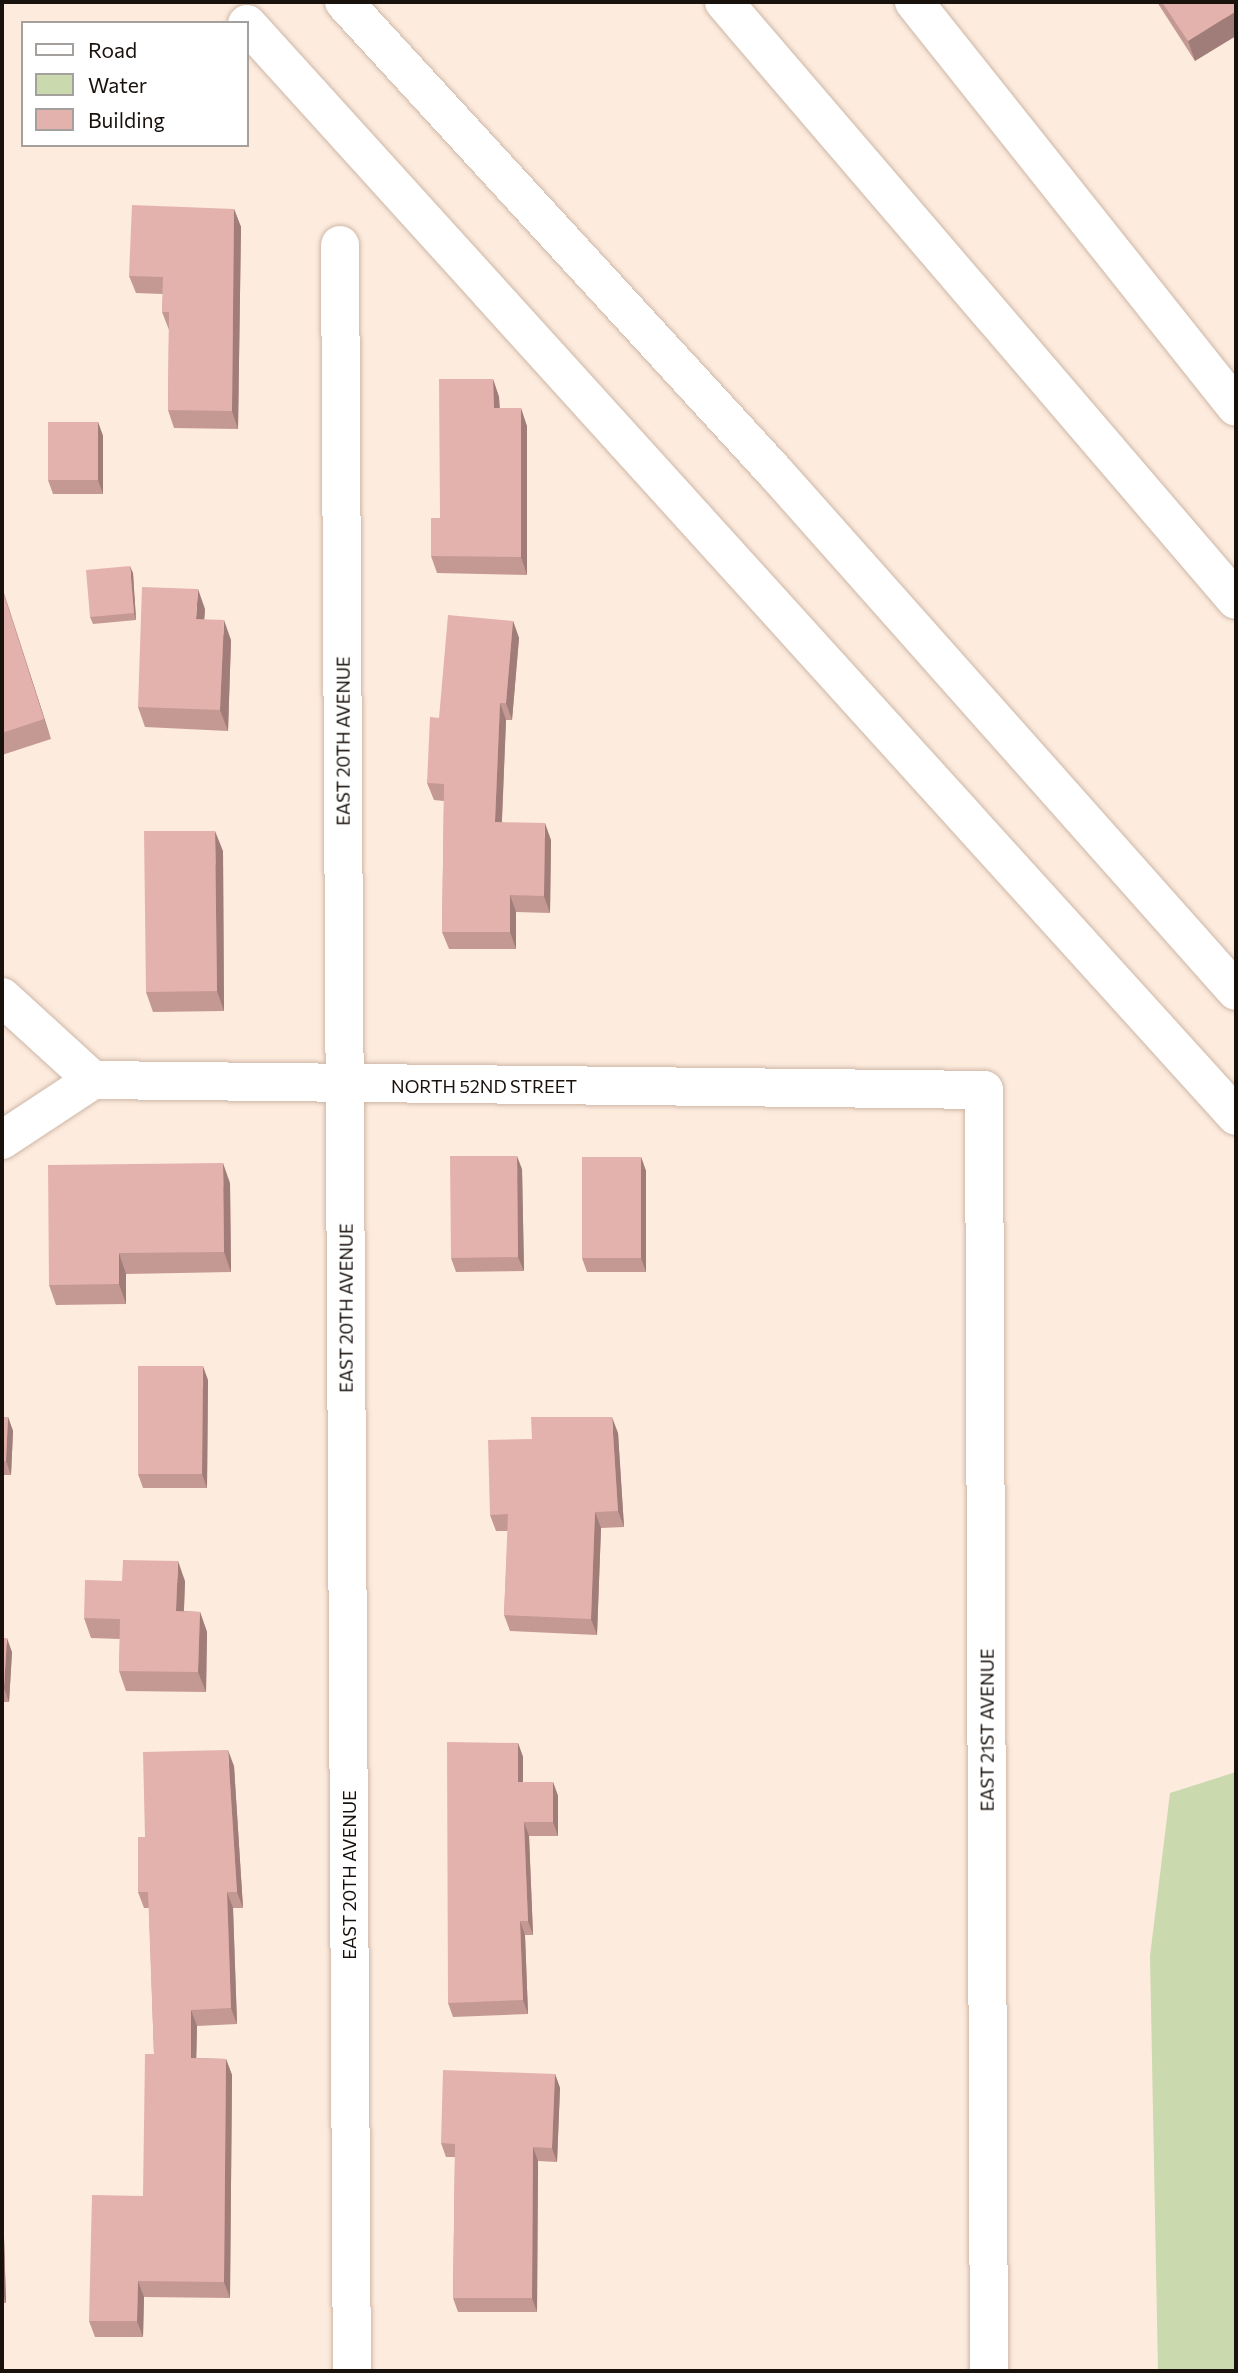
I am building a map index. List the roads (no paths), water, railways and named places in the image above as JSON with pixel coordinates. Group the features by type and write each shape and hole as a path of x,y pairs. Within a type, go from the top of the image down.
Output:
{"main road":[{"path":"227,2 244,21"},
{"path":"344,2 775,472 1236,991"},
{"path":"724,2 1236,600"},
{"path":"914,2 1236,407"},
{"path":"248,25 1236,1116"},
{"name":"EAST 20TH AVENUE","path":"340,245 352,2371"},
{"path":"2,998 93,1080 2,1140"},
{"name":"NORTH 52ND STREET","path":"93,1080 345,1085 984,1090"},
{"name":"EAST 21ST AVENUE","path":"984,1090 989,2371"}],"water":[{"path":"1236,1772 1236,2371 1158,2371 1150,1956 1170,1793"}]}
